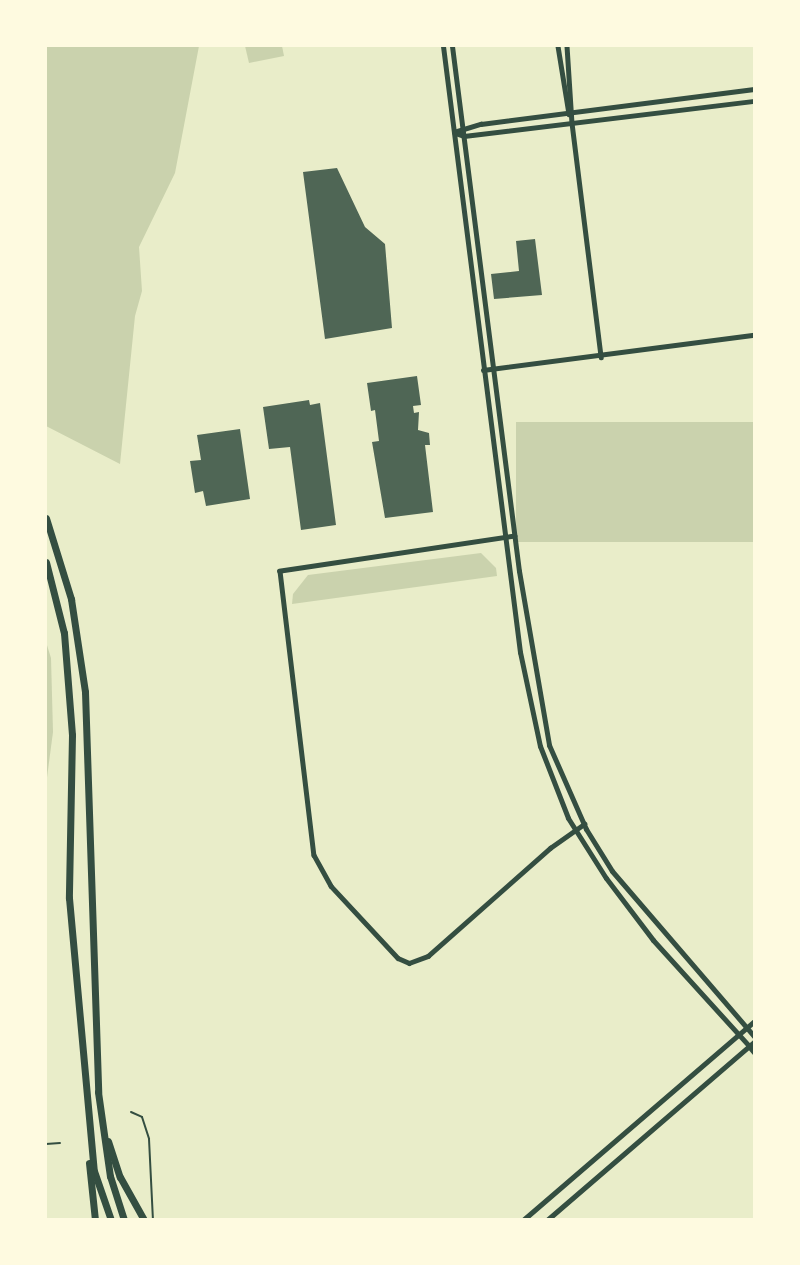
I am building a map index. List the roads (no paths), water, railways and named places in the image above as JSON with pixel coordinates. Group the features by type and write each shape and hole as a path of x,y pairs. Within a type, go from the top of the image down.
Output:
{"main road":[{"path":"46,518 71,599 85,692 100,1109 110,1175 124,1220"},
{"path":"46,562 64,633 70,709 69,898 94,1171 111,1220"},
{"path":"86,1089 95,1220"},
{"path":"100,1109 120,1177 144,1220"}],"street":[{"path":"443,46 527,697 552,782 575,830 627,909 738,1035 752,1044 754,1052"},
{"path":"452,46 515,536 540,708 549,746 583,824 634,902 754,1036"},
{"path":"558,46 572,123 601,358"},
{"path":"567,46 570,112"},
{"path":"454,132 463,126 754,89"},
{"path":"454,132 464,136 754,101"},
{"path":"483,370 601,358 754,335"},
{"path":"515,536 280,571 314,855 331,887 398,958 409,963 428,956 583,824"},
{"path":"523,1220 754,1021"},
{"path":"547,1220 752,1044"}],"lane":[{"path":"131,1112 142,1117 149,1139 153,1220"}]}
